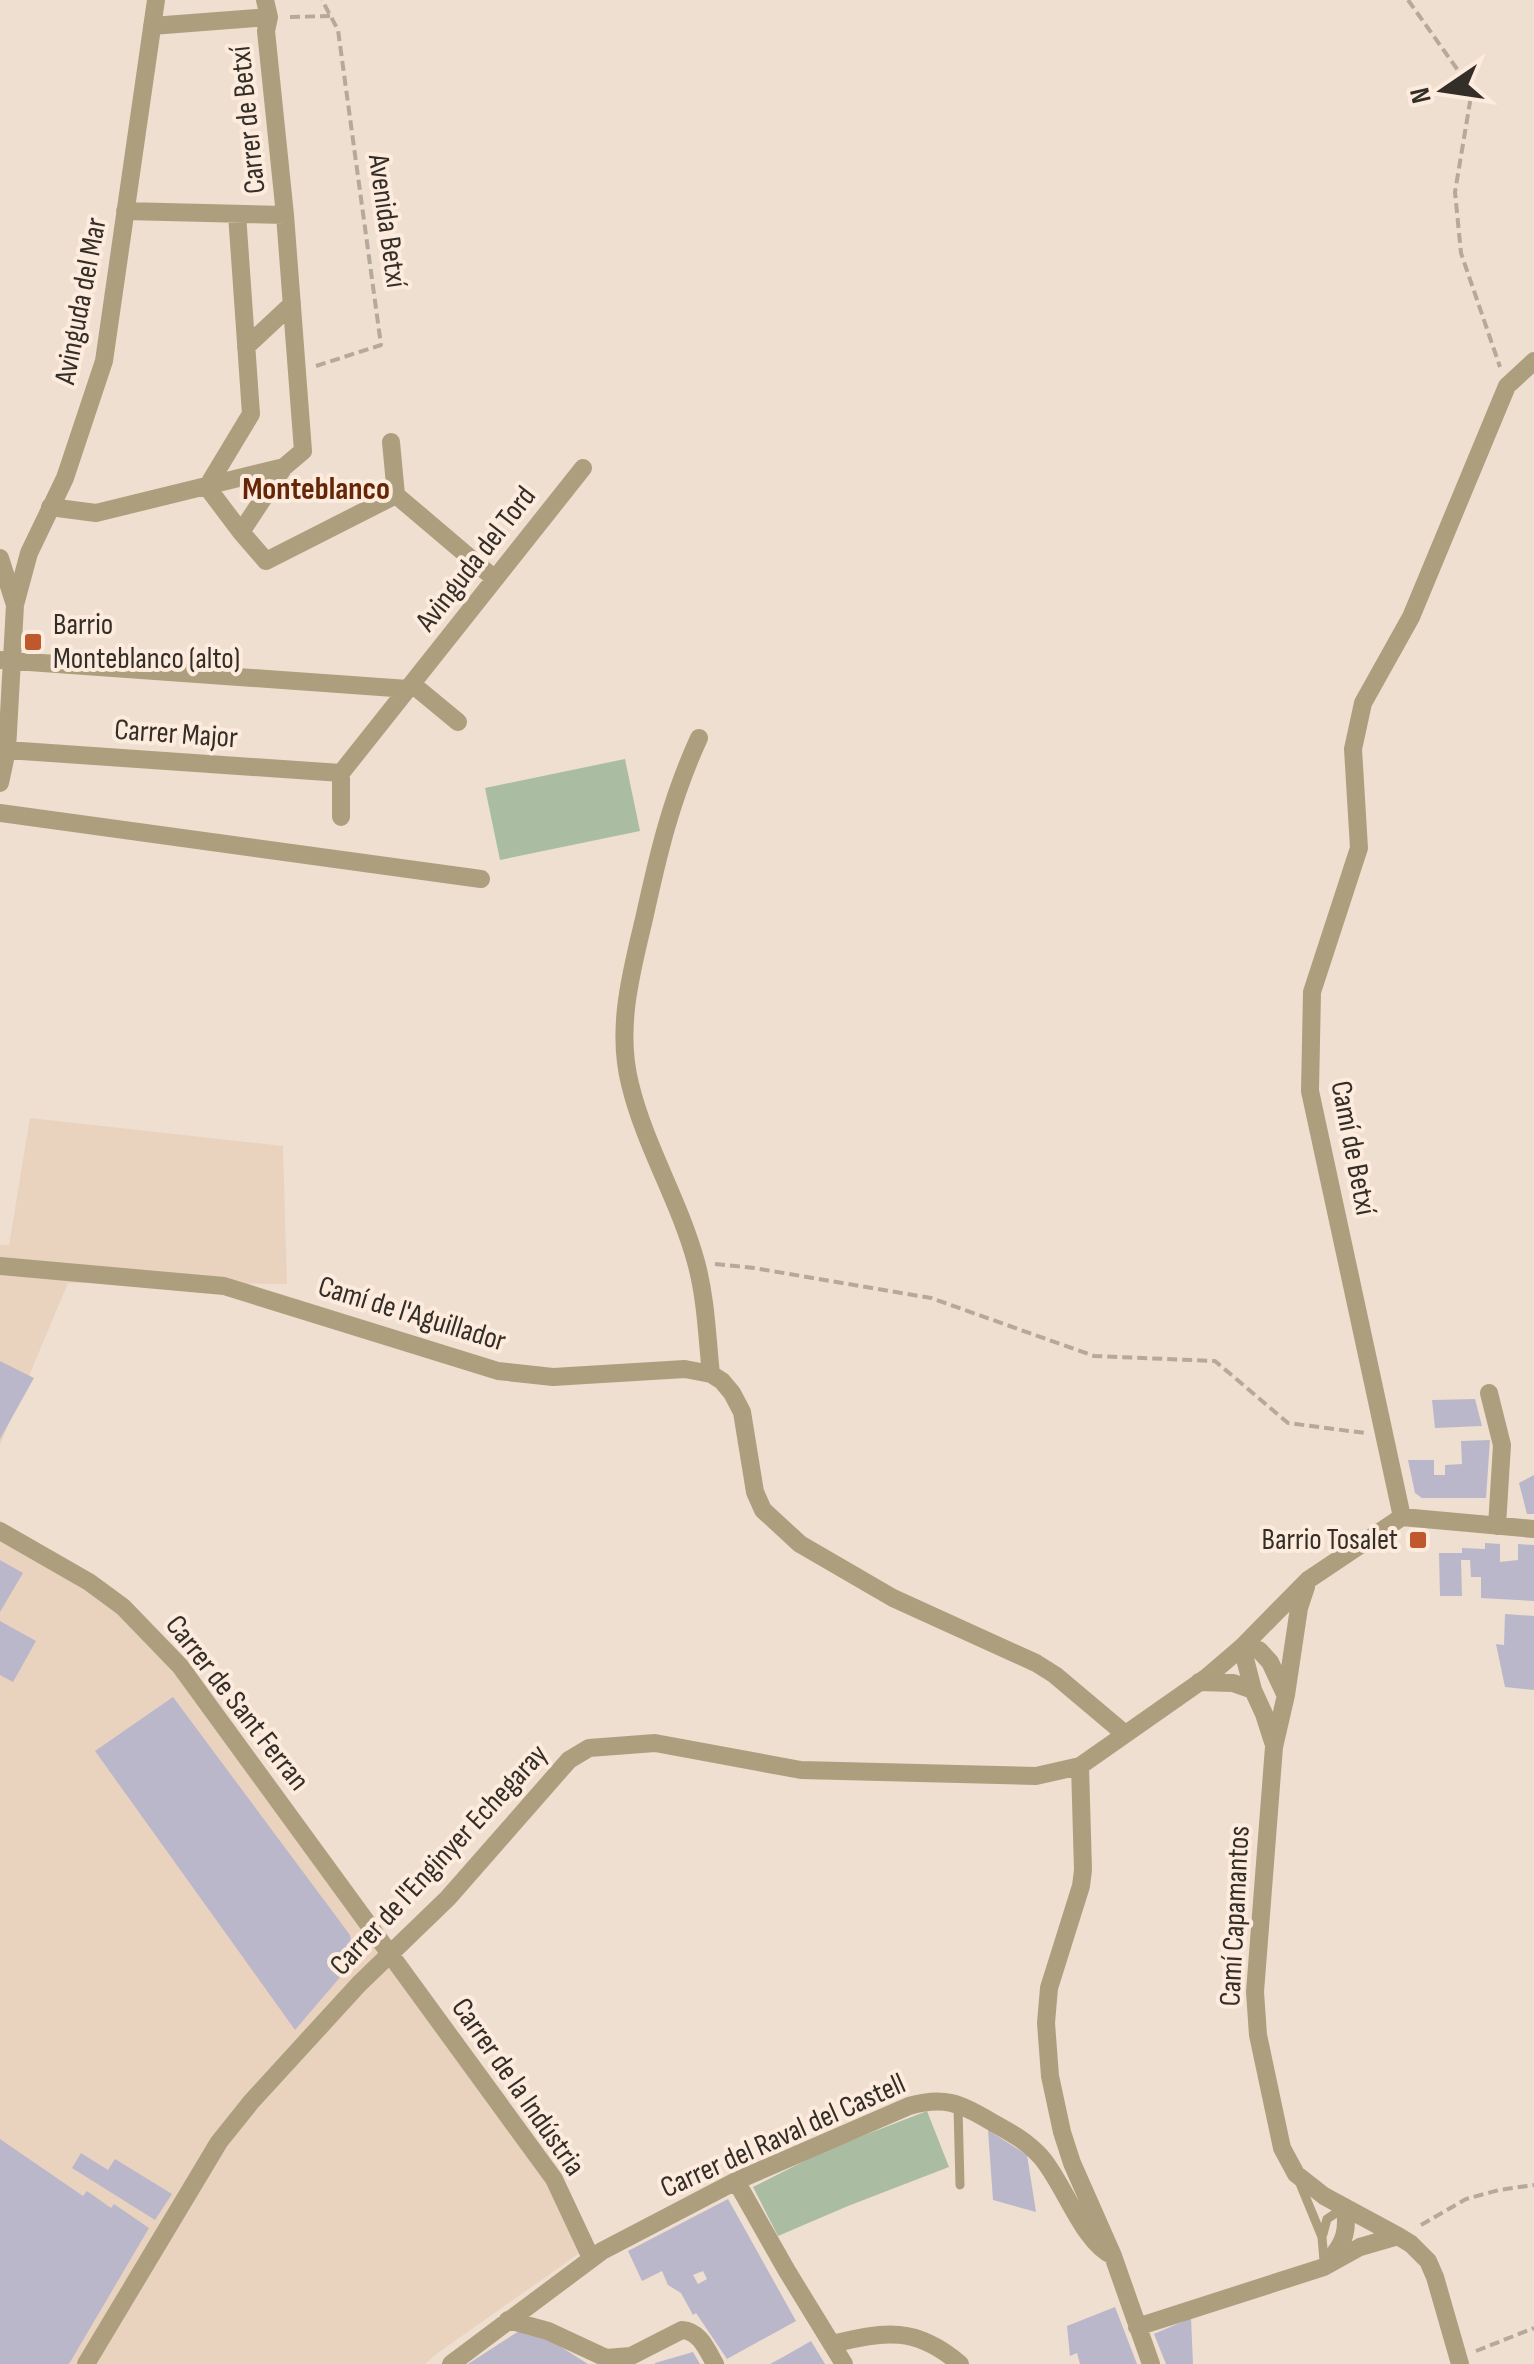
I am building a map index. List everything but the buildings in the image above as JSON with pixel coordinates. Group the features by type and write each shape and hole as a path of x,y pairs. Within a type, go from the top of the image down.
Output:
{"street":[{"name":"Avinguda del Mar","path":"0,783 7,750 6,660 15,605 30,553 65,478 104,361 156,0"},
{"name":"Carrer de Betxí","path":"152,26 267,8 303,451 284,467 241,532"},
{"name":"Carrer de Betxí","path":"126,211 285,215"},
{"name":"Carrer de Betxí","path":"207,487 251,414 237,214"},
{"path":"246,348 292,304"},
{"name":"Camí de Betxí","path":"1402,1517 1310,1091 1312,992 1359,848 1353,748 1362,704 1411,617 1507,386 1534,361"},
{"path":"391,442 396,496 495,579"},
{"path":"50,507 96,514 284,467"},
{"name":"Avinguda del Tord","path":"410,686 583,468"},
{"path":"207,487 266,560 396,496"},
{"path":"0,558 15,605"},
{"path":"6,660 410,686 458,722"},
{"path":"341,818 341,773 410,686"},
{"path":"699,738 664,826 626,994 625,1048 637,1110 696,1262 711,1374 732,1392 742,1412 755,1492 763,1510 800,1544 893,1598 1056,1675 1125,1734 1242,1647 1308,1580 1402,1517 1534,1530"},
{"name":"Carrer Major","path":"7,750 341,773"},
{"path":"0,813 480,879"},
{"name":"Camí de l'Aguillador","path":"0,1266 224,1286 498,1371 553,1377 685,1368 711,1374"},
{"path":"1489,1393 1502,1445 1497,1526"},
{"name":"Carrer de Sant Ferran","path":"0,1531 124,1606 180,1666 390,1953"},
{"name":"Camí Capamantos","path":"1296,2174 1282,2148 1255,2010 1274,1747 1308,1580"},
{"path":"1242,1647 1259,1650 1270,1662 1286,1695"},
{"name":"Camí Capamantos","path":"1242,1647 1274,1747"},
{"path":"1199,1682 1233,1683 1253,1690"},
{"name":"Carrer de l'Enginyer Echegaray","path":"86,2364 219,2142 251,2102 390,1953 448,1898 570,1760 589,1748 655,1743 801,1770 1036,1776 1080,1766 1125,1734"},
{"path":"1080,1766 1083,1870 1049,1988 1046,2052 1062,2132 1081,2187 1113,2256 1151,2364"},
{"name":"Carrer de la Indústria","path":"390,1953 554,2179 591,2258"},
{"name":"Carrer del Raval del Castell","path":"451,2364 591,2258 736,2181 909,2106 936,2100 958,2104"},
{"path":"958,2104 1028,2144 1042,2158 1095,2244 1113,2256"},
{"path":"1296,2174 1308,2186 1411,2244 1428,2261 1459,2361"},
{"path":"736,2181 844,2364"},
{"path":"1324,2268 1346,2234 1345,2208"},
{"path":"1138,2327 1324,2268 1360,2248 1398,2236"},
{"path":"508,2320 548,2331 604,2361 631,2356 682,2330 690,2331 698,2336 716,2364"},
{"path":"832,2344 868,2335 904,2334 934,2345 950,2361"}],"lane":[{"path":"958,2104 960,2185"},
{"path":"1296,2174 1322,2237 1324,2268"},
{"path":"1322,2237 1326,2219 1345,2208"}],"path":[{"name":"Avenida Betxí","path":"297,372 381,345 338,30 322,0"},
{"path":"1408,0 1472,90 1455,192 1460,252 1507,386"},
{"path":"267,8 330,16"},
{"path":"696,1262 932,1298 1094,1356 1214,1361 1288,1423 1384,1435"},
{"path":"1398,2236 1466,2199 1534,2185"},
{"path":"1459,2361 1534,2328"}],"shaded area":[{"path":"30,1118 283,1146 287,1284 68,1283 0,1445 0,1245 9,1245"},
{"path":"0,1520 135,1617 527,2138 581,2252 425,2364 0,2364"}],"green space":[{"path":"625,759 640,831 500,860 485,788"},
{"path":"927,2111 949,2167 778,2236 753,2187 826,2150"}],"place":[{"name":"Barrio Monteblanco (alto)","path":"33,642"},
{"name":"Barrio Tosalet","path":"1418,1540"}],"district":[{"name":"Monteblanco","path":"316,489"}]}
